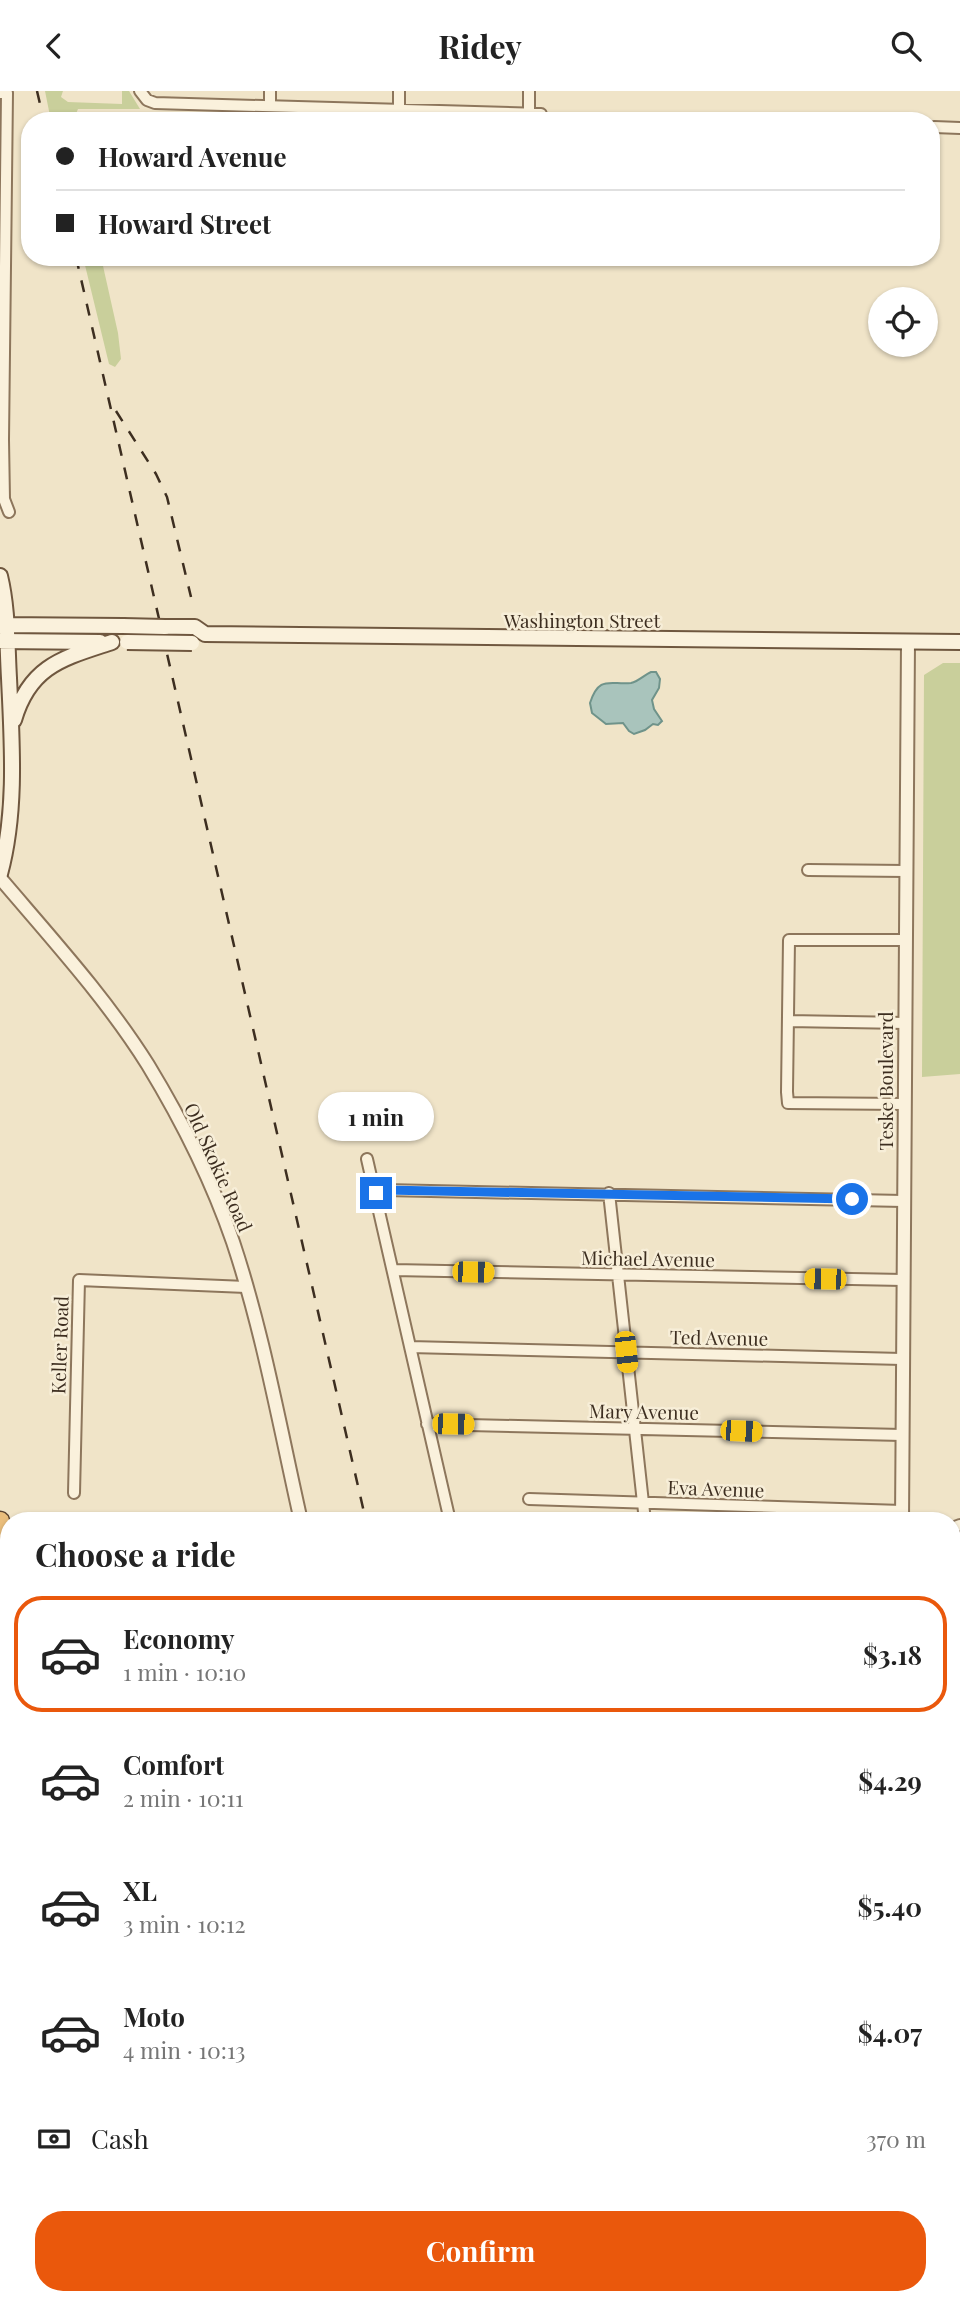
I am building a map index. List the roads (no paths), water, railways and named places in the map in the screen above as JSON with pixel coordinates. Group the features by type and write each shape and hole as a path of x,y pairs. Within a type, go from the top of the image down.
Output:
{"main road":[{"path":"0,576 11,731 10,824 0,876"},
{"name":"Washington Street","path":"3,625 195,627 205,634 960,642"},
{"path":"4,641 197,643 205,634"},
{"path":"11,731 23,696 43,670 67,656 112,642"}],"street":[{"path":"270,91 270,106"},
{"path":"399,91 399,110"},
{"path":"529,91 529,112"},
{"path":"3,93 3,440 4,499 9,512"},
{"path":"142,94 155,103 464,112"},
{"path":"940,127 960,128"},
{"name":"Teske Boulevard","path":"902,1512 908,642"},
{"path":"808,870 906,871"},
{"name":"Old Skokie Road","path":"0,876 114,1016 149,1067 194,1149 233,1242 299,1512"},
{"path":"904,1104 788,1103 788,1021 789,940 905,940"},
{"path":"788,1021 905,1023"},
{"path":"367,1159 448,1512"},
{"path":"376,1193 385,1190 609,1193 904,1201"},
{"path":"609,1193 644,1512"},
{"name":"Michael Avenue","path":"393,1270 903,1280"},
{"name":"Keller Road","path":"74,1493 79,1280 246,1287"},
{"name":"Ted Avenue","path":"410,1347 902,1359"},
{"name":"Mary Avenue","path":"427,1424 902,1435"},
{"name":"Eva Avenue","path":"529,1499 822,1512"}],"water":[{"path":"656,672 660,679 659,688 652,700 662,721 658,725 653,724 634,734 623,723 606,724 592,713 590,703 593,694 601,685 631,683"}],"railway":[{"path":"37,91 42,112"},
{"path":"78,266 364,1512"},
{"path":"116,411 156,474 167,497 191,597"}]}
